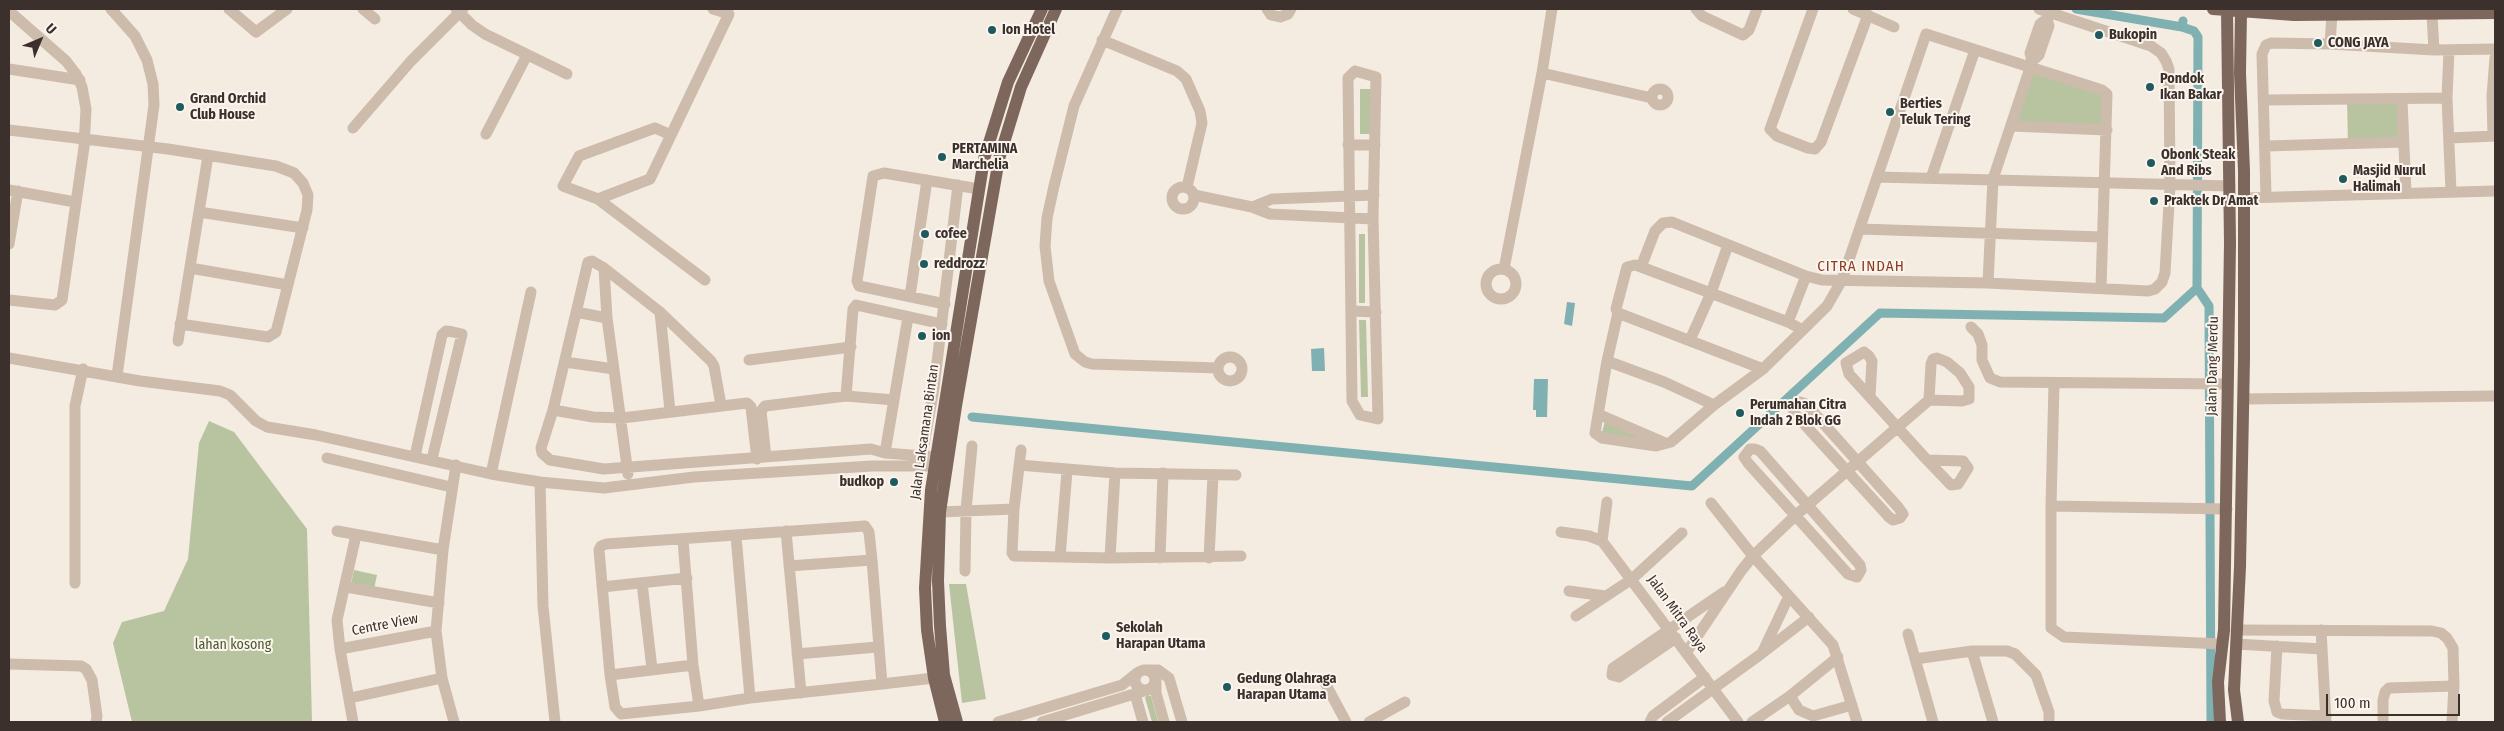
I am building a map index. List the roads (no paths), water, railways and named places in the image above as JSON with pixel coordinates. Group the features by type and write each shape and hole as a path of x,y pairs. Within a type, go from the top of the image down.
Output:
{"main road":[{"name":"Jalan Laksamana Bintan","path":"945,722 934,678 927,630 925,588 928,520 935,462 940,389 984,159 1008,82 1042,9"},
{"name":"Jalan Laksamana Bintan","path":"957,722 944,675 940,626 938,581 940,512 954,415 999,159 1021,87 1056,9"},
{"path":"2213,9 2294,15 2495,13"},
{"name":"Jalan Dang Merdu","path":"2227,11 2234,60 2244,198 2243,399 2234,690 2238,722"},
{"name":"Jalan Dang Merdu","path":"2220,722 2218,682 2212,644 2216,509 2227,481 2216,385 2230,186 2234,60 2241,12"},
{"path":"2227,481 2241,482"}],"street":[{"path":"111,9 135,36 147,60 153,84 154,105 117,376"},
{"path":"229,9 256,32 286,9"},
{"path":"363,9 375,19"},
{"path":"598,199 650,179 729,14 713,9"},
{"path":"1117,9 1074,106 1047,218 1045,257 1049,281 1075,354 1092,364 1218,368"},
{"path":"1266,9 1271,15 1280,17 1288,14 1291,9"},
{"path":"1504,269 1542,73 1552,9"},
{"path":"1696,9 1702,16 1743,35 1749,30 1757,9"},
{"path":"1813,9 1770,129 1777,136 1814,149 1821,142 1868,15"},
{"path":"1853,9 1894,27"},
{"path":"353,128 411,61 460,10 485,34 567,74"},
{"path":"9,11 66,61 80,80 86,109 84,140 62,300 55,305 9,300"},
{"path":"1988,283 1993,179 2031,64 2038,55 2049,26 2046,12"},
{"path":"1641,267 1656,231 1663,223 1672,222 1806,276 1822,280 1988,283 2148,291 2155,289 2162,282 2165,273 2170,186 2169,69 2161,53 2151,46 2046,12"},
{"path":"2330,44 2332,14"},
{"path":"2432,15 2434,50"},
{"path":"1801,329 1788,322 1641,267 1635,265 1627,267 1616,309 1618,313 1607,361 1595,433 1597,436 1656,446 1666,444 1678,437 1714,405 1763,369 1801,329 1827,306 1842,280 1926,34 1975,50 2031,64 2105,91 2108,97 2101,288"},
{"path":"1102,40 1177,71 1186,79 1200,111 1202,123 1190,191 1252,207 1270,214 1374,219"},
{"path":"2266,196 2265,100 2262,54 2266,45 2270,43 2330,44 2434,50 2495,49"},
{"path":"1931,178 1975,50"},
{"path":"2449,50 2448,98 2451,192"},
{"path":"486,134 527,55"},
{"path":"2449,138 2494,136 2495,58"},
{"path":"9,69 80,80"},
{"path":"1355,71 1376,77 1374,219 1378,419 1360,415 1352,401 1348,144 1348,78 1355,71"},
{"path":"1542,73 1652,98"},
{"path":"2265,100 2448,98"},
{"path":"2402,100 2406,193"},
{"path":"2012,126 2107,130"},
{"path":"671,135 655,128 579,156 563,186 598,199 705,280"},
{"path":"9,130 276,166 294,173 303,183 308,195 303,228 276,332 273,336 268,337 180,324"},
{"path":"2266,146 2404,142"},
{"path":"1348,144 1375,145"},
{"path":"178,341 208,156"},
{"path":"945,304 859,286 857,281 873,176 884,173 979,189"},
{"path":"1877,177 1993,179 2170,186 2230,186"},
{"path":"910,296 927,180"},
{"path":"922,456 940,389 942,324 958,185"},
{"path":"9,243 13,191 75,202"},
{"path":"2244,198 2495,191"},
{"path":"1252,207 1272,199 1374,195"},
{"path":"199,212 303,228"},
{"path":"1860,229 1990,232 2102,238"},
{"path":"1690,340 1711,293 1728,245"},
{"path":"721,405 714,366 711,361 660,312 604,268 592,261 587,263 565,362 541,448 550,460 594,469 628,468 688,461 762,458 871,448 885,453 922,456 935,462"},
{"path":"190,268 288,285"},
{"path":"604,268 607,318 631,485"},
{"path":"1788,322 1806,276"},
{"path":"491,474 531,292"},
{"path":"846,396 853,310 856,305 942,324"},
{"path":"1351,311 1376,312"},
{"path":"576,312 607,318"},
{"path":"660,312 670,411"},
{"path":"1618,313 1763,369"},
{"path":"885,453 908,317"},
{"path":"1971,327 1978,334 1982,344 1982,360 1990,378 2000,382 2216,385"},
{"path":"415,456 442,336 446,331 453,332 462,334 432,459"},
{"path":"749,360 851,347"},
{"path":"9,358 220,391 230,395 256,421 267,427 432,459 491,474 540,482 604,488 694,476 935,462"},
{"path":"1686,653 1753,556 1795,516 1929,400 1962,401 1969,399 1969,387 1960,374 1947,362 1938,358 1933,359 1930,364 1929,400"},
{"path":"1607,361 1664,382 1714,405"},
{"path":"565,362 614,369"},
{"path":"75,584 74,406 83,369"},
{"path":"2054,384 2050,506 2051,628 2055,633 2064,637 2212,644"},
{"path":"762,458 762,408 846,396 894,400"},
{"path":"1870,396 1927,460"},
{"path":"2243,399 2495,396"},
{"path":"1800,402 1806,404 1858,462 1902,511 1900,518 1893,520 1795,414 1793,409 1796,404 1800,402"},
{"path":"553,410 593,417 622,418 747,403 750,405 762,458"},
{"path":"425,410 443,414"},
{"path":"1598,414 1666,444"},
{"path":"965,571 966,510 972,446"},
{"path":"1755,449 1760,451 1807,506 1860,565 1861,570 1857,577 1851,577 1795,516 1748,463 1744,457 1746,452 1755,449"},
{"path":"1021,450 1014,509 1012,554 1014,556 1110,558 1209,558 1241,556"},
{"path":"327,458 451,487"},
{"name":"Centre View","path":"454,722 442,678 436,631 443,550 451,487 456,465"},
{"path":"1019,465 1115,473 1236,475"},
{"path":"1060,557 1067,470"},
{"path":"1110,558 1115,473"},
{"path":"1160,558 1163,474"},
{"path":"1209,558 1213,475"},
{"path":"540,482 543,606 555,722"},
{"path":"1602,541 1606,502"},
{"path":"1711,503 1753,556 1833,645 1857,722"},
{"path":"2050,506 2216,509"},
{"path":"940,512 1014,509"},
{"path":"882,684 877,647 869,532 865,526 606,544 601,546 599,550 610,675 615,707 621,714 699,706 750,698 801,693 882,684 934,678"},
{"path":"337,530 443,550"},
{"path":"786,531 801,693"},
{"path":"1561,532 1589,536 1602,541 1632,579 1576,616"},
{"name":"Jalan Mitra Raya","path":"1682,533 1632,579 1738,722"},
{"name":"Centre View","path":"353,722 340,649 337,620 346,587 356,535"},
{"path":"736,536 750,698"},
{"path":"683,540 693,665 699,706"},
{"path":"789,566 872,560"},
{"path":"602,586 686,578"},
{"path":"642,583 652,669"},
{"name":"Centre View","path":"346,587 439,602"},
{"path":"1673,633 1613,668 1612,675 1620,677 1730,588"},
{"path":"1569,591 1605,596"},
{"path":"1761,654 1790,596"},
{"path":"1666,722 1809,617"},
{"path":"2236,630 2432,631 2441,633 2448,638 2453,648 2454,686 2452,722"},
{"path":"2277,646 2274,701 2277,712 2326,719 2321,630"},
{"name":"Centre View","path":"340,649 436,631"},
{"path":"1908,634 1933,722"},
{"path":"2236,644 2322,649"},
{"path":"797,654 877,647"},
{"path":"1915,659 1972,651 2008,651 2022,659 2036,675 2050,712 2049,722"},
{"path":"1972,651 1993,722"},
{"path":"1752,722 1790,696 1838,657"},
{"path":"9,664 81,666 86,669 92,680 97,716 96,722"},
{"path":"610,675 693,665"},
{"path":"998,722 1122,685 1142,672 1158,670 1169,678 1182,722"},
{"path":"1142,672 1153,674 1156,681 1156,695 1164,722"},
{"path":"1142,672 1135,682 1140,692 1143,722"},
{"path":"1650,722 1653,716 1704,677"},
{"path":"350,698 442,678"},
{"path":"1042,722 1056,720 1140,692 1153,687 1156,681"},
{"path":"1324,681 1346,722"},
{"path":"2383,722 2382,700 2389,688 2454,686"},
{"path":"1790,696 1799,710 1813,716 1852,705"},
{"path":"1368,722 1404,702"}],"water":[{"path":"1567,302 1575,303 1572,326 1564,324"},
{"path":"1324,348 1325,371 1312,371 1311,349"},
{"path":"1534,379 1548,379 1547,417 1536,417 1536,410 1533,410"}],"waterway":[{"path":"2076,9 2182,27 2183,21"},
{"path":"2182,27 2194,31 2198,37 2197,288 2209,306 2211,722"},
{"path":"972,417 1692,486 1880,313 2164,318 2197,288"}],"place":[{"name":"Ion Hotel","path":"992,30"},
{"name":"Bukopin","path":"2099,35"},
{"name":"CONG JAYA","path":"2318,43"},
{"name":"Pondok Ikan Bakar","path":"2150,87"},
{"name":"Grand Orchid Club House","path":"180,107"},
{"name":"Berties Teluk Tering","path":"1890,112"},
{"name":"PERTAMINA Marchelia","path":"942,157"},
{"name":"Obonk Steak And Ribs","path":"2151,163"},
{"name":"Masjid Nurul Halimah","path":"2343,179"},
{"name":"Praktek Dr Amat","path":"2154,201"},
{"name":"cofee","path":"925,234"},
{"name":"reddrozz","path":"924,264"},
{"name":"ion","path":"922,336"},
{"name":"Perumahan Citra Indah 2 Blok GG","path":"1740,413"},
{"name":"budkop","path":"894,482"},
{"name":"Sekolah Harapan Utama","path":"1106,636"},
{"name":"Gedung Olahraga Harapan Utama","path":"1227,687"}],"district":[{"name":"CITRA INDAH","path":"1861,267"}],"park label":[{"name":"lahan kosong","path":"233,645"}]}
